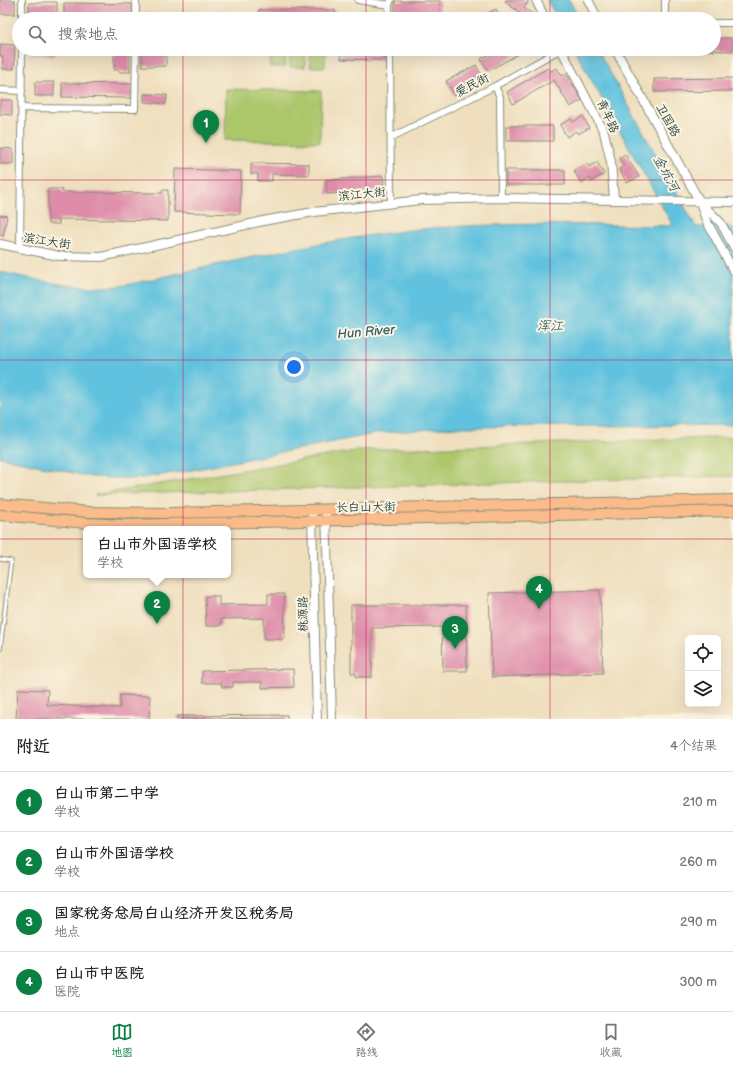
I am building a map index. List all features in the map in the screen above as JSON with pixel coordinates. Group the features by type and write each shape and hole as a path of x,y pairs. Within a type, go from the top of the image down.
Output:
{"main road":[{"name":"长白山大街","path":"0,504 89,512 176,513 311,508 326,509 733,500"},
{"name":"长白山大街","path":"0,515 124,525 312,522 733,511"}],"street":[{"path":"22,0 22,12"},
{"path":"136,0 136,12"},
{"path":"358,0 390,2 389,12"},
{"path":"536,0 542,12"},
{"path":"588,0 594,12"},
{"path":"665,0 665,12"},
{"path":"721,23 733,23"},
{"path":"20,249 22,56"},
{"path":"22,108 135,109 136,56"},
{"path":"390,56 392,137 391,203"},
{"name":"爱民街","path":"392,137 495,86 549,56"},
{"name":"青年路","path":"565,56 604,132 611,162 614,199"},
{"name":"卫国路","path":"619,56 700,202"},
{"path":"495,86 500,97 501,198"},
{"path":"0,90 22,91"},
{"name":"滨江大街","path":"0,244 58,256 101,257 268,220 314,212 420,200 501,198 733,202"},
{"path":"700,202 706,220 733,270"},
{"path":"700,202 721,223 733,246"},
{"name":"桃源路","path":"311,508 318,719"},
{"path":"326,509 332,719"}],"lane":[{"path":"0,559 11,561 2,616 0,650"}],"green space":[{"path":"270,56 286,56 285,67 270,67"},
{"path":"290,56 306,56 305,67 290,67"},
{"path":"310,56 325,56 325,67 310,67"},
{"path":"226,89 321,91 320,142 225,140"},
{"path":"733,437 733,476 95,495 361,450"}],"water":[{"path":"547,0 569,0 576,12 554,12"},
{"name":"浑江","path":"578,56 601,56 696,227 733,227 733,425 457,427 379,433 192,470 135,479 92,477 0,457 0,272 63,284 110,287 126,285 317,244 394,232 433,228 493,225 553,224 673,226"}],"building":[{"path":"0,0 15,0 15,12 12,12 12,14 0,14"},
{"path":"506,0 529,0 524,8 530,12 519,12 505,2"},
{"path":"395,1 440,1 439,12 395,12"},
{"path":"57,2 57,12 29,12 29,3"},
{"path":"64,3 133,4 133,12 64,12"},
{"path":"496,9 498,12 491,12"},
{"path":"259,10 335,10 335,12 259,12"},
{"path":"721,38 733,38 733,51 721,51"},
{"path":"0,44 12,45 12,56 15,56 14,69 2,69 3,56 0,56"},
{"path":"114,56 130,56 130,72 119,72 119,70 114,70"},
{"path":"142,56 166,56 166,66 142,66"},
{"path":"341,56 385,56 385,60 341,59"},
{"path":"486,56 515,56 488,71 481,59"},
{"path":"476,65 484,80 455,96 446,81"},
{"path":"548,68 551,71 557,68 562,76 566,73 582,100 570,107 554,80 513,104 507,92"},
{"path":"733,78 733,91 654,92 654,79"},
{"path":"35,82 54,82 54,96 35,96"},
{"path":"62,83 132,84 132,98 62,97"},
{"path":"144,94 167,95 166,104 144,102"},
{"path":"0,100 12,100 12,115 0,114"},
{"path":"583,116 589,128 578,134 576,131 567,137 560,125 571,119 573,122"},
{"path":"506,126 553,126 553,141 506,141"},
{"path":"0,148 13,149 13,164 0,164"},
{"path":"625,154 639,177 627,183 619,169 624,166 619,158"},
{"path":"597,162 604,174 592,181 590,178 581,183 574,171 587,163 589,167"},
{"path":"251,163 309,164 309,175 272,174 272,181 258,181 258,174 251,174"},
{"path":"175,169 241,171 240,214 174,212"},
{"path":"506,170 565,170 565,185 506,185"},
{"path":"383,176 384,190 327,194 326,180"},
{"path":"48,189 62,189 62,192 162,193 162,190 168,190 168,221 59,219 59,224 48,224"},
{"path":"0,215 7,216 3,236 0,235"},
{"path":"600,590 603,673 492,677 489,593"},
{"path":"268,594 284,594 285,639 264,639 264,618 221,619 221,626 206,626 205,596 219,596 219,605 268,604"},
{"path":"351,605 466,605 467,671 443,671 442,627 372,628 372,677 356,677 356,673 351,673"},
{"path":"293,669 294,687 262,688 262,682 233,682 233,687 222,687 221,683 202,683 202,671"},
{"path":"18,689 48,690 47,705 120,708 120,695 150,696 149,719 16,719"},
{"path":"287,715 287,719 177,719 177,716"}],"place":[{"name":"白山市第二中学","path":"206,143"},
{"name":"白山市中医院","path":"539,609"},
{"name":"白山市外国语学校","path":"157,624"},
{"name":"国家税务总局白山经济开发区税务局","path":"455,649"}],"water label":[{"name":"金坑河","path":"667,173"},
{"name":"Hun River","path":"366,331"}]}
